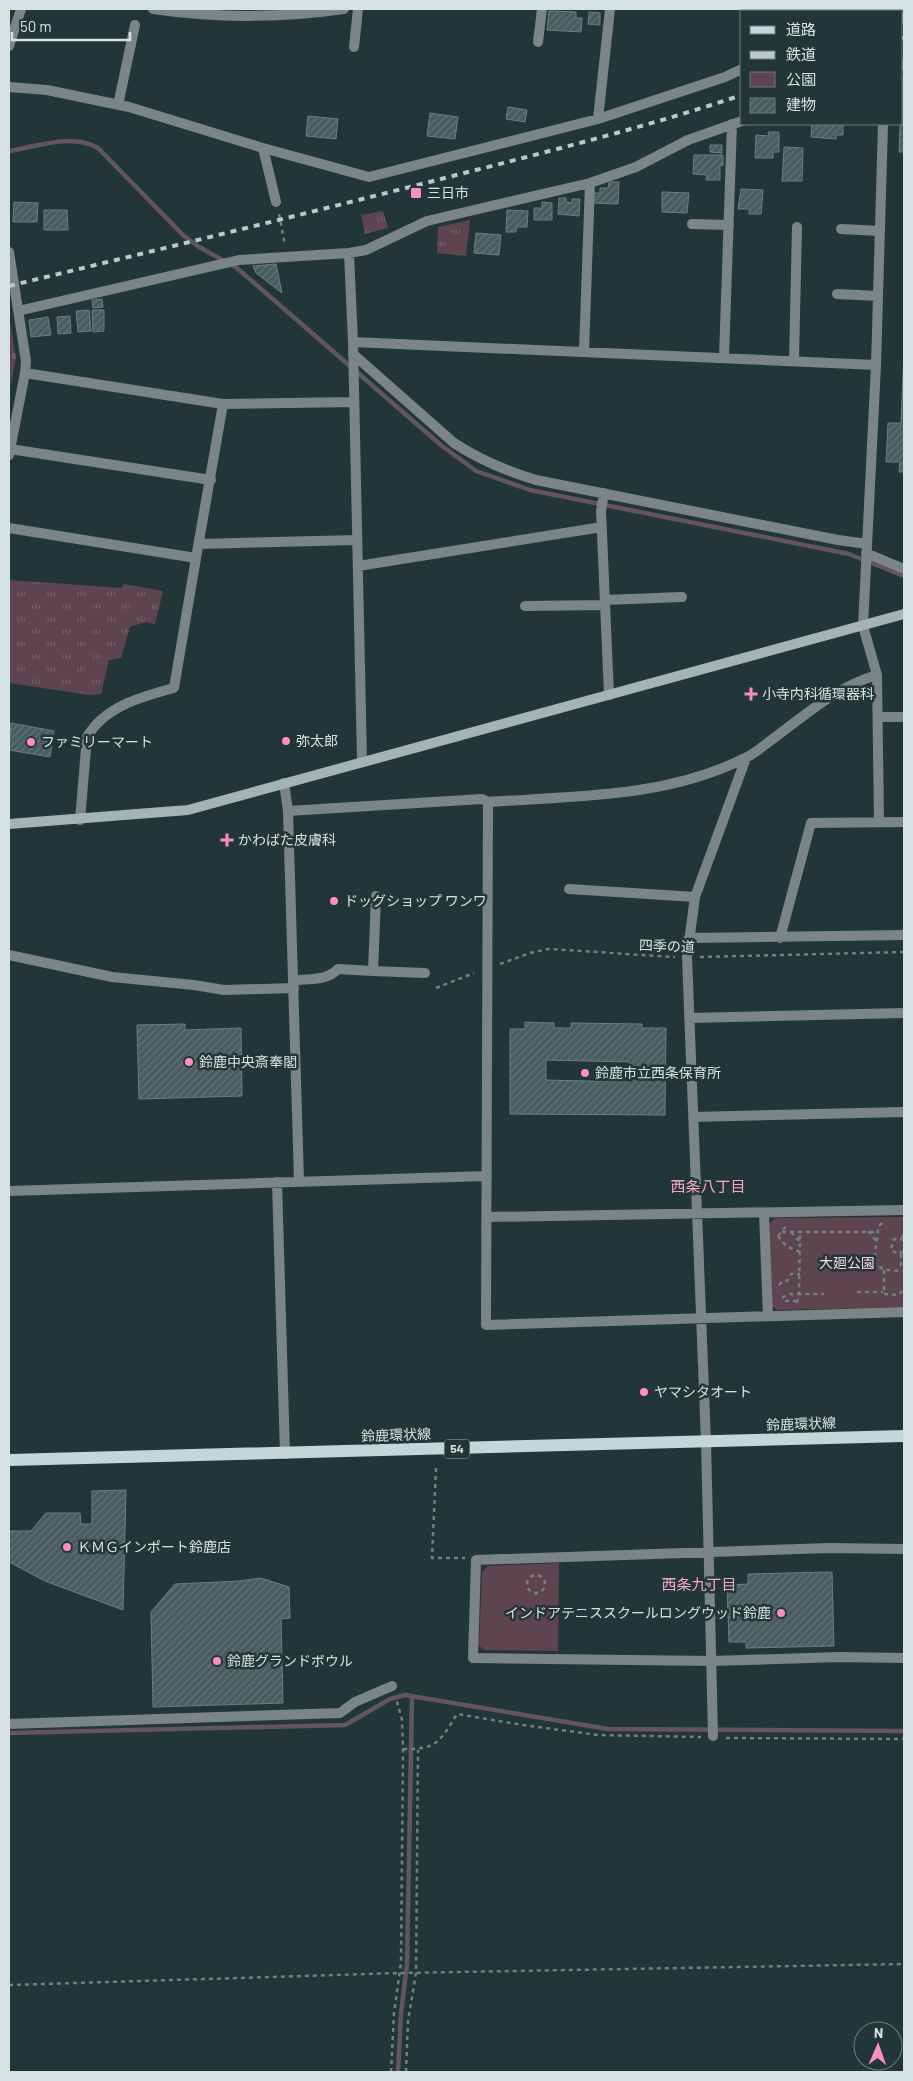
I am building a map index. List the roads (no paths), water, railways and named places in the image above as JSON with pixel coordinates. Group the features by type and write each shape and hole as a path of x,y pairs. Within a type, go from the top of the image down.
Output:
{"main road":[{"name":"鈴鹿環状線","path":"9,1460 904,1436"}],"street":[{"path":"9,46 21,9"},
{"path":"153,9 259,16 319,13 344,9"},
{"path":"354,47 358,9"},
{"path":"538,42 542,9"},
{"path":"598,119 610,9"},
{"path":"118,105 135,25"},
{"path":"9,87 47,90 118,105 369,177 598,119 725,78 740,70"},
{"path":"18,311 239,260 349,253 366,250 427,221 590,183 636,167 688,140 737,123 729,225 724,357"},
{"path":"879,822 877,675 863,626 876,365 883,125"},
{"path":"263,148 276,202"},
{"path":"584,351 590,183"},
{"path":"692,224 729,225"},
{"path":"794,360 797,227"},
{"path":"841,229 880,231"},
{"path":"9,252 10,271 26,361 9,452 211,480"},
{"path":"349,253 353,342 362,761"},
{"path":"837,294 878,296"},
{"path":"353,342 876,365"},
{"path":"353,358 454,443 472,455 509,472 536,480 838,540 867,549 904,569"},
{"path":"25,373 223,404 354,402"},
{"path":"80,820 87,738 90,732 105,715 121,706 174,688 223,404"},
{"path":"604,493 602,527 609,695"},
{"path":"358,566 602,527"},
{"path":"9,528 196,558"},
{"path":"199,544 357,540"},
{"path":"525,606 682,596"},
{"path":"9,824 80,820 188,810 904,614"},
{"path":"288,811 482,799 488,802 633,791 693,779 746,758 836,694 861,680 877,675"},
{"path":"878,717 904,716"},
{"path":"713,1737 706,1442 687,957 695,897 746,758"},
{"path":"284,783 288,811 299,1181"},
{"path":"488,802 486,1325 904,1312"},
{"path":"780,938 811,823 904,822"},
{"path":"569,889 695,897"},
{"path":"373,970 376,896"},
{"path":"689,938 904,935"},
{"path":"9,955 112,977 224,990 294,984 325,977 333,974 338,969 426,973"},
{"path":"689,1018 904,1013"},
{"path":"693,1117 904,1112"},
{"path":"9,1190 487,1176"},
{"path":"277,1182 285,1454"},
{"path":"487,1217 904,1210"},
{"path":"764,1213 768,1316"},
{"path":"904,1549 829,1548 476,1560 473,1658 712,1661 840,1657 904,1658"},
{"path":"9,1724 340,1713 355,1702 392,1686"}],"waterway":[{"path":"10,151 66,141 77,141 98,148 183,235 199,247 237,268 442,446 476,471 530,490 849,554 904,576"},
{"path":"9,1733 345,1725 390,1699 405,1695 608,1729 904,1731"},
{"path":"398,2072 401,2014 407,1964 412,1697"}],"railway":[{"path":"9,286 555,150 740,96"}],"place":[{"name":"三日市","path":"416,193"},
{"name":"小寺内科循環器科","path":"751,694"},
{"name":"弥太郎","path":"286,741"},
{"name":"ファミリーマート","path":"31,742"},
{"name":"かわばた皮膚科","path":"227,840"},
{"name":"ドッグショップ ワンワ","path":"334,901"},
{"name":"鈴鹿中央斎奉閣","path":"189,1062"},
{"name":"鈴鹿市立西条保育所","path":"585,1073"},
{"name":"ヤマシタオート","path":"644,1392"},
{"name":"ＫＭＧインポート鈴鹿店","path":"67,1547"},
{"name":"インドアテニススクールロングウッド鈴鹿","path":"781,1613"},
{"name":"鈴鹿グランドボウル","path":"217,1661"}],"district":[{"name":"西条八丁目","path":"708,1187"},
{"name":"西条九丁目","path":"699,1585"}],"park label":[{"name":"大廻公園","path":"847,1263"}]}
